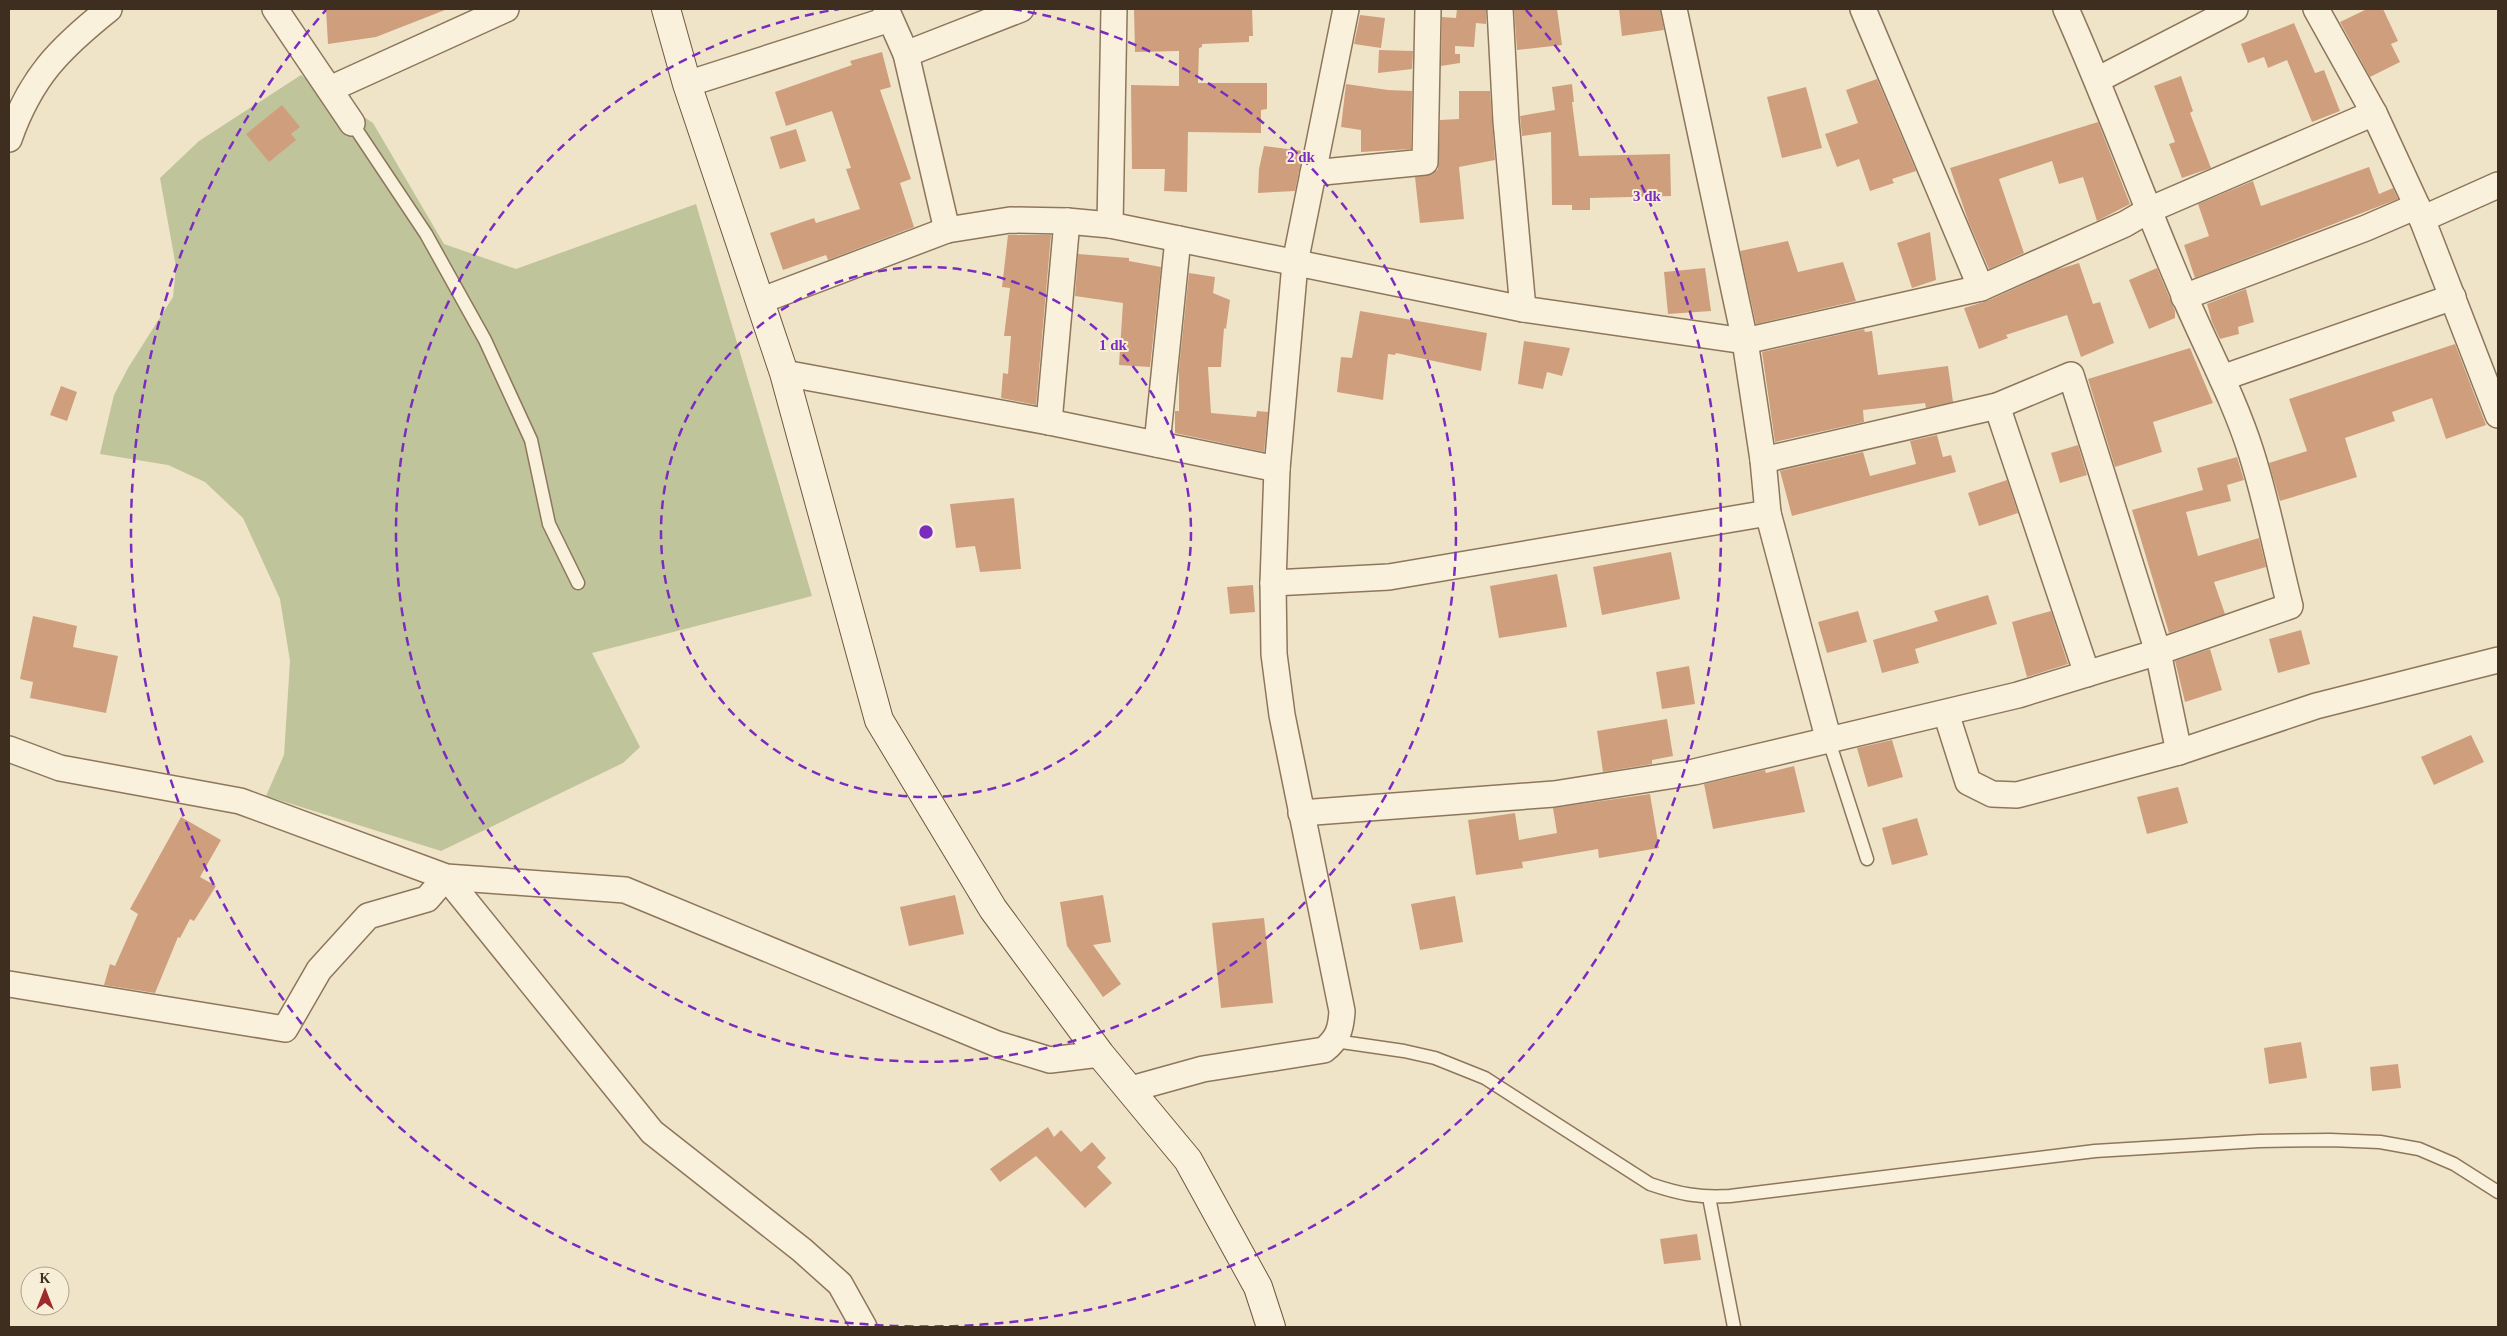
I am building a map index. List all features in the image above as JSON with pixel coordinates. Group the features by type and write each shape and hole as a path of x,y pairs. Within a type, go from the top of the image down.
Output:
{"street":[{"path":"9,139 18,114 35,82 55,56 109,9"},
{"path":"275,9 330,88 352,124"},
{"path":"330,88 506,9"},
{"path":"666,9 687,84 784,373 879,720 993,909 1100,1054 1188,1160 1258,1287 1271,1327"},
{"path":"906,54 1020,9"},
{"path":"1110,225 1114,9"},
{"path":"1131,1089 1203,1069 1324,1050 1335,1041 1341,1027 1342,1011 1282,715 1274,654 1273,583 1278,469 1295,263 1346,9"},
{"path":"1313,174 1425,162 1428,9"},
{"path":"1500,9 1506,120 1523,310"},
{"path":"1674,9 1745,341 1763,460 1768,514 1829,741"},
{"path":"1863,9 1981,288"},
{"path":"1301,813 1554,794 1694,772 1946,713 2088,674 2290,606 2251,451 2222,378 2184,297 2098,80 2066,9"},
{"path":"2098,80 2235,9"},
{"path":"2316,9 2374,113 2420,212 2498,415"},
{"path":"687,84 888,14 906,54 947,230"},
{"path":"760,301 947,230 1010,220 1067,221 1110,225 1523,310 1745,341 1981,288 2125,224 2149,210 2374,113"},
{"path":"2184,297 2366,228 2420,212 2498,185"},
{"path":"1049,422 1067,221"},
{"path":"1157,444 1178,239"},
{"path":"2222,378 2453,297"},
{"path":"784,373 1049,422 1278,469"},
{"path":"1763,460 1997,406 2071,375 2158,652 2179,752"},
{"path":"1997,406 2088,674"},
{"path":"1273,583 1389,577 1768,514"},
{"path":"1946,713 1968,782 1992,794 2017,795 2179,752 2316,706 2498,660"},
{"path":"9,749 60,768 240,801 446,877 625,890 996,1044 1050,1060 1100,1054"},
{"path":"9,984 285,1029 320,970 368,916 427,899 446,877"},
{"path":"446,877 652,1132 802,1250 840,1284 864,1327"}],"lane":[{"path":"352,124 426,234 484,340 531,440 549,524 578,583"},
{"path":"1829,741 1867,859"},
{"path":"1335,1041 1404,1051 1460,1067 1485,1078 1650,1184 1678,1194 1709,1197 2095,1151 2259,1141 2321,1140 2380,1142 2419,1149 2454,1164 2498,1192"},
{"path":"1709,1197 1734,1327"}],"green space":[{"path":"301,75 373,123 444,244 516,269 696,204 812,596 592,653 640,747 623,763 441,851 266,796 284,755 290,661 280,599 243,518 205,482 168,465 100,454 114,395 128,368 173,297 176,267 160,178 199,141"}],"building":[{"path":"326,9 445,10 376,37 328,44"},
{"path":"1134,9 1252,9 1253,36 1249,36 1249,42 1202,44 1202,47 1199,48 1198,83 1267,83 1267,109 1261,110 1261,133 1188,132 1187,192 1164,191 1165,169 1132,169 1131,85 1179,86 1179,51 1135,52"},
{"path":"1457,9 1486,9 1486,24 1476,23 1474,47 1455,46 1455,54 1460,54 1460,63 1441,66 1442,17 1456,18"},
{"path":"1514,9 1557,9 1562,45 1517,50"},
{"path":"1619,9 1660,9 1664,30 1622,36"},
{"path":"2367,9 2383,9 2398,41 2391,44 2400,62 2370,77 2340,22"},
{"path":"1360,15 1385,18 1381,48 1354,44"},
{"path":"2294,23 2315,73 2324,70 2340,111 2312,122 2287,60 2268,68 2264,57 2248,63 2241,44"},
{"path":"1379,50 1413,51 1412,69 1378,73"},
{"path":"882,52 891,87 880,90 911,179 900,183 914,227 828,260 826,255 783,270 770,233 814,218 816,223 860,209 846,169 851,168 832,111 786,126 775,92 852,65 850,61"},
{"path":"2181,76 2193,111 2190,113 2211,168 2182,178 2169,144 2175,142 2154,86"},
{"path":"1877,79 1916,171 1892,179 1894,183 1870,191 1859,159 1837,167 1825,134 1858,123 1846,90"},
{"path":"1346,84 1388,90 1412,91 1411,149 1361,152 1361,130 1341,127"},
{"path":"1572,84 1574,102 1572,102 1579,156 1670,154 1671,196 1590,198 1590,210 1572,210 1572,205 1552,205 1551,132 1522,136 1520,116 1555,110 1552,87"},
{"path":"1806,87 1822,148 1782,158 1767,97"},
{"path":"1459,91 1490,91 1495,160 1459,167 1464,219 1420,223 1415,177 1432,174 1438,169 1440,120 1459,119"},
{"path":"282,105 300,127 291,134 296,140 269,162 246,134"},
{"path":"2098,122 2130,204 2097,221 2083,177 2059,184 2052,161 1999,179 2024,253 1989,269 1969,223 1950,168"},
{"path":"796,129 806,161 780,169 770,137"},
{"path":"1264,146 1303,151 1295,191 1258,193 1259,169"},
{"path":"2369,167 2379,194 2393,188 2398,199 2195,278 2184,245 2209,236 2198,204 2253,181 2261,206"},
{"path":"1930,232 1936,280 1912,288 1897,243"},
{"path":"1008,235 1051,235 1036,405 1001,398 1003,373 1008,374 1011,336 1004,336 1010,288 1002,287"},
{"path":"1788,241 1798,272 1843,262 1856,301 1756,324 1740,251"},
{"path":"1078,254 1129,258 1129,261 1161,267 1150,367 1119,365 1123,303 1075,296"},
{"path":"2079,263 2093,304 2100,302 2114,343 2081,357 2067,315 2006,335 2008,338 1979,349 1964,308 1987,301 2056,270"},
{"path":"1705,268 1711,311 1668,314 1664,272"},
{"path":"2157,268 2175,311 2175,318 2149,329 2129,280"},
{"path":"1189,273 1215,277 1213,293 1230,300 1226,329 1224,328 1221,367 1208,367 1211,413 1256,417 1257,411 1268,412 1264,452 1175,433 1175,411 1179,411 1179,369"},
{"path":"2246,289 2254,322 2238,327 2239,334 2220,339 2212,322 2207,304"},
{"path":"1360,311 1487,333 1481,371 1396,353 1395,355 1388,354 1383,400 1337,392 1341,357 1352,358"},
{"path":"1864,329 1865,332 1872,331 1878,375 1948,366 1953,402 1926,408 1925,403 1863,410 1864,422 1775,442 1762,352"},
{"path":"1524,341 1570,348 1562,376 1547,372 1543,389 1518,384"},
{"path":"2455,344 2486,425 2446,439 2432,398 2392,412 2395,421 2345,438 2357,477 2280,501 2269,463 2307,451 2289,399"},
{"path":"2190,348 2213,403 2153,422 2162,452 2115,467 2088,379"},
{"path":"61,386 77,392 67,421 50,415"},
{"path":"1937,435 1943,457 1951,455 1956,472 1792,516 1780,471 1863,452 1870,476 1916,464 1910,441"},
{"path":"2078,445 2087,475 2060,483 2051,453"},
{"path":"2237,457 2244,480 2227,485 2231,501 2186,512 2198,556 2259,538 2266,567 2214,582 2225,614 2169,633 2132,510 2203,490 2197,468"},
{"path":"2007,480 2018,513 1979,526 1968,493"},
{"path":"1014,498 1021,569 980,572 975,546 956,548 950,504"},
{"path":"1671,552 1680,599 1602,615 1593,567"},
{"path":"1557,574 1567,627 1499,638 1490,586"},
{"path":"1253,585 1255,612 1230,614 1227,587"},
{"path":"1988,595 1997,624 1915,649 1919,663 1882,673 1873,640 1938,621 1934,611"},
{"path":"1858,611 1867,642 1827,653 1818,622"},
{"path":"2051,611 2068,664 2027,677 2012,622"},
{"path":"33,616 77,626 73,647 118,656 106,713 30,698 33,682 20,679"},
{"path":"2301,630 2310,664 2278,673 2269,639"},
{"path":"2210,649 2222,690 2185,702 2175,661"},
{"path":"1689,666 1695,704 1662,709 1656,672"},
{"path":"1667,719 1673,756 1652,760 1652,764 1603,772 1597,731"},
{"path":"2471,735 2484,762 2434,785 2421,757"},
{"path":"1892,740 1903,777 1868,787 1857,748"},
{"path":"1794,766 1805,812 1713,829 1704,784 1765,770 1766,773"},
{"path":"2178,787 2188,823 2147,834 2137,797"},
{"path":"1650,794 1659,848 1599,858 1598,849 1522,862 1523,868 1476,875 1468,820 1515,813 1519,840 1557,833 1553,808"},
{"path":"181,817 221,840 200,877 216,886 194,921 190,919 180,938 178,937 155,993 104,985 110,964 115,966 138,914 130,909"},
{"path":"1917,818 1928,855 1892,865 1882,828"},
{"path":"955,895 964,934 909,946 900,907"},
{"path":"1103,895 1111,942 1093,945 1121,984 1103,997 1067,946 1060,902"},
{"path":"1455,896 1463,942 1420,950 1411,904"},
{"path":"1264,918 1273,1003 1221,1008 1212,923"},
{"path":"2301,1042 2307,1078 2269,1084 2264,1048"},
{"path":"2398,1064 2401,1088 2372,1091 2370,1067"},
{"path":"1048,1127 1054,1137 1061,1130 1081,1152 1092,1142 1106,1158 1097,1167 1112,1183 1085,1208 1036,1156 1000,1182 990,1169"},
{"path":"1697,1234 1701,1260 1664,1264 1660,1239"}]}
